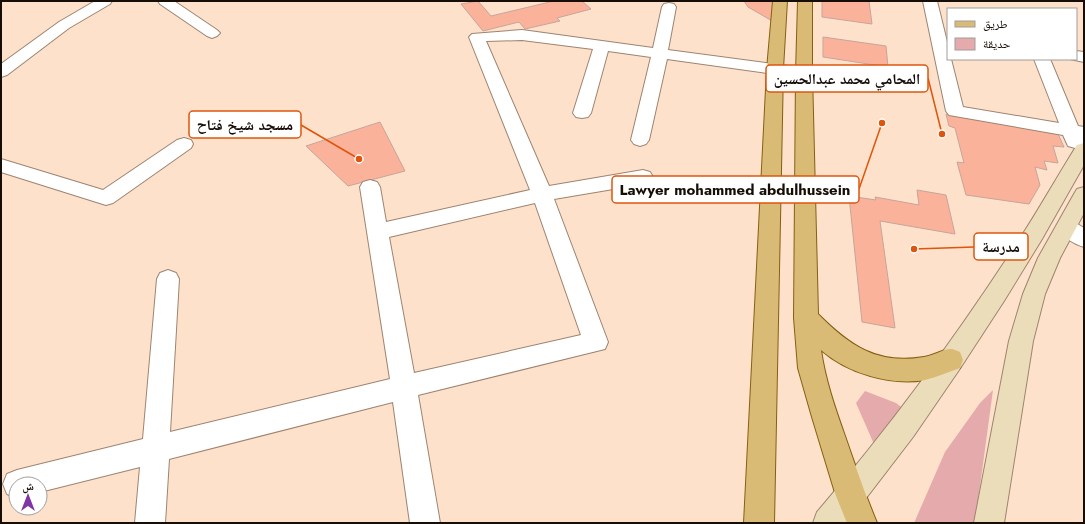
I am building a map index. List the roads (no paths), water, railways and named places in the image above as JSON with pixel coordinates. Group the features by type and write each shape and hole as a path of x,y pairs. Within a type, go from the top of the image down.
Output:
{"main road":[{"path":"759,523 775,69 780,1"},
{"path":"805,1 804,73 806,318 811,368 824,417 851,496 862,523"},
{"path":"828,523 851,496 941,377 1017,261 1080,142"},
{"path":"989,523 1021,341 1041,276 1049,258 1075,233 1084,194"},
{"path":"806,318 833,345 852,358 874,366 896,369 920,369 951,360"}],"street":[{"path":"1,72 64,25 105,1"},
{"path":"165,1 212,33"},
{"path":"930,1 943,37 955,111 1080,142"},
{"path":"640,140 669,7"},
{"path":"48,476 404,387 596,342 542,194 477,38 522,35 804,73"},
{"path":"582,113 602,45"},
{"path":"1042,60 1080,142"},
{"path":"1,165 106,198 184,144"},
{"path":"379,232 542,194 643,177"},
{"path":"370,187 379,232 425,523"},
{"path":"150,523 154,450 168,279"}],"place":[{"name":"Lawyer mohammed abdulhussein","path":"882,123"},
{"name":"المحامي محمد عبدالحسين","path":"942,134"},
{"name":"مسجد شيخ فتاح","path":"359,159"},
{"name":"مدرسة","path":"914,249"}]}
